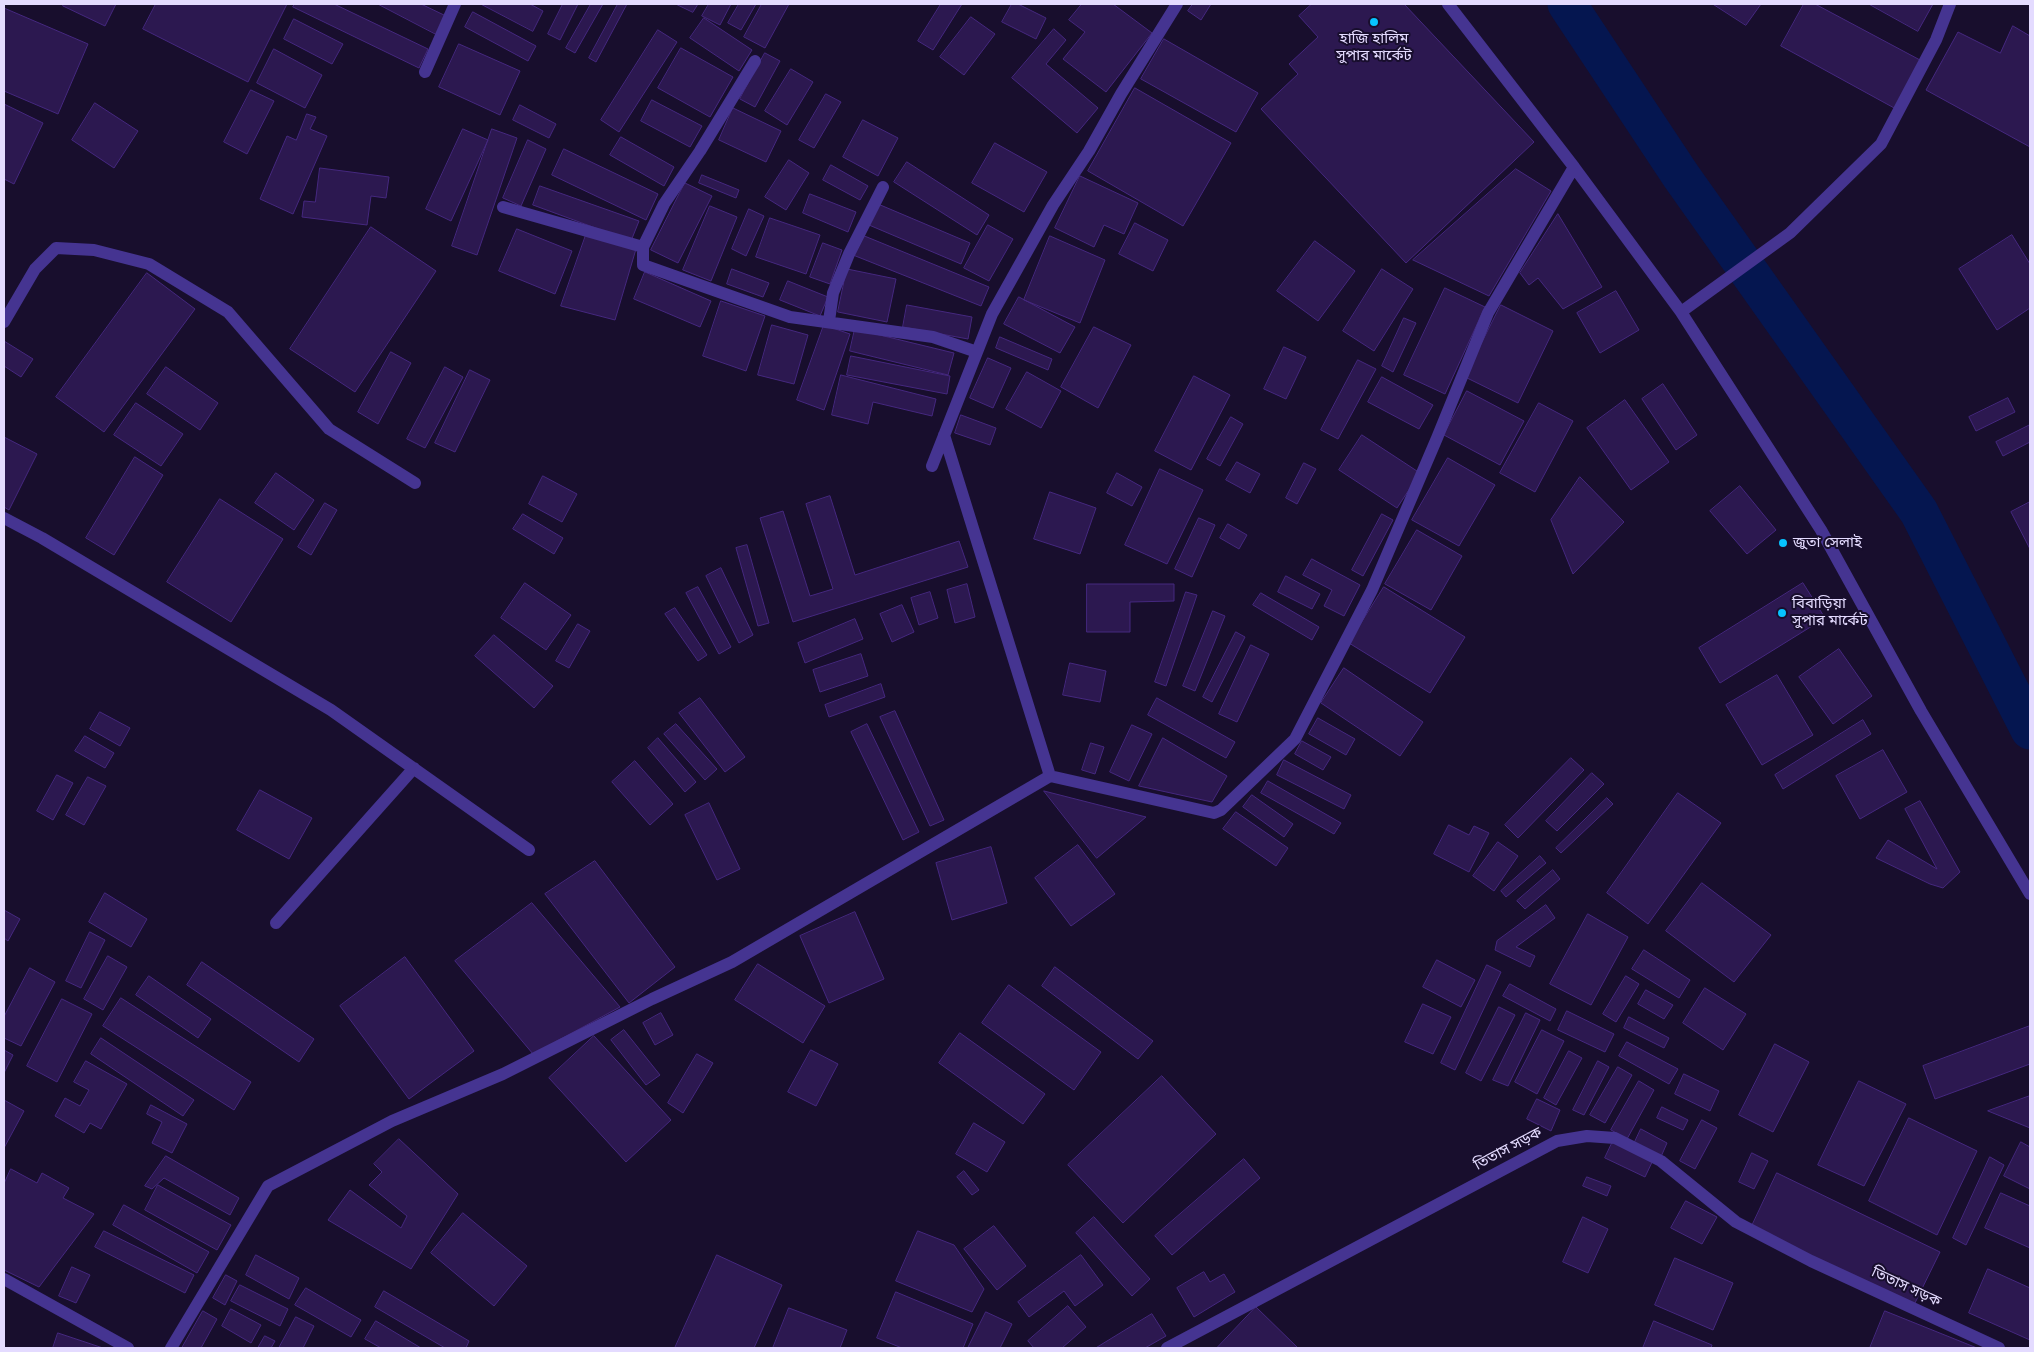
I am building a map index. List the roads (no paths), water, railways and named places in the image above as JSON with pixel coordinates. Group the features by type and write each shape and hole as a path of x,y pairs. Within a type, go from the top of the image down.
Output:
{"street":[{"path":"425,72 455,4"},
{"path":"932,466 992,314 1053,205 1089,151 1176,4"},
{"path":"1448,4 1574,167 1681,312 1821,530 1921,711 2030,894"},
{"path":"1681,312 1790,234 1881,144 1936,40 1950,4"},
{"path":"755,61 700,151 664,204 643,246 643,264 790,317 829,321 932,338 977,352"},
{"path":"171,1348 268,1186 392,1121 503,1074 652,999 732,962 1050,776 1214,812 1221,810 1295,739 1372,590 1488,313 1574,167"},
{"path":"829,321 833,293 849,254 883,187"},
{"path":"503,207 643,246"},
{"path":"4,322 35,269 56,248 94,250 148,264 228,312 328,429 415,483"},
{"path":"944,435 1050,776"},
{"path":"4,518 42,538 331,710 529,850"},
{"path":"276,922 414,768"},
{"name":"তিতাস সড়ক","path":"1167,1348 1557,1142 1588,1136 1615,1138 1661,1161 1736,1222 1812,1261 1999,1348"},
{"path":"4,1279 128,1348"}],"waterway":[{"path":"1567,4 1681,176 1919,512 2030,730"}],"place":[{"name":"হাজি হালিম সুপার মার্কেট","path":"1374,22"},
{"name":"জুতা সেলাই","path":"1783,543"},
{"name":"বিবাড়িয়া সুপার মার্কেট","path":"1782,613"}]}
